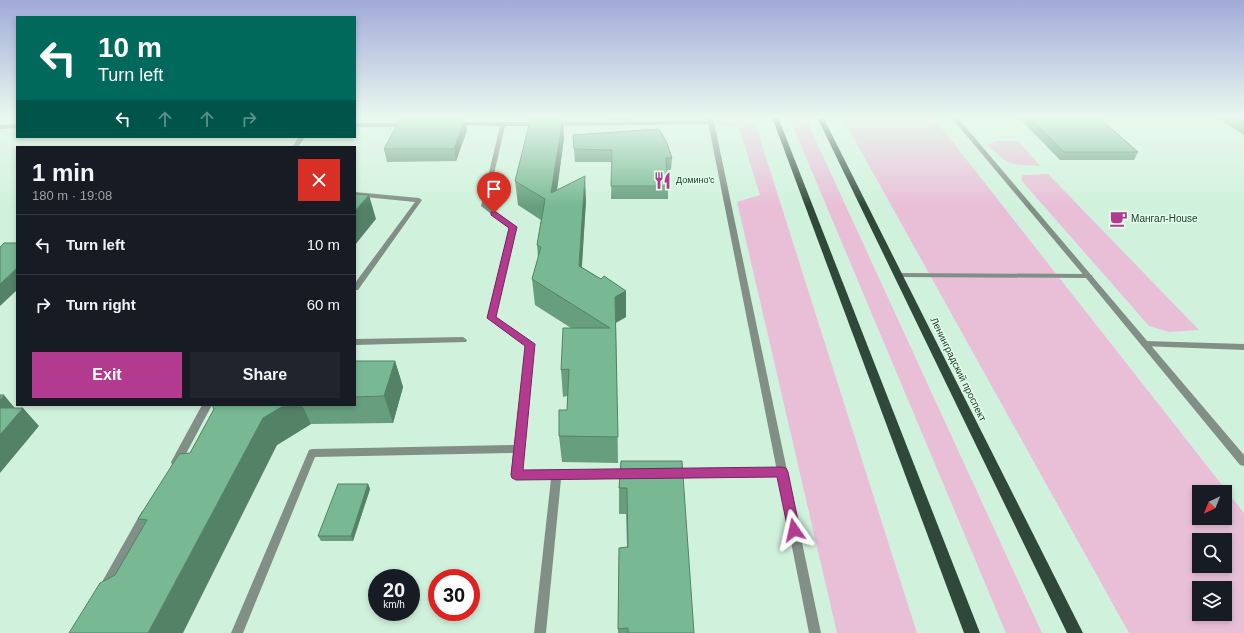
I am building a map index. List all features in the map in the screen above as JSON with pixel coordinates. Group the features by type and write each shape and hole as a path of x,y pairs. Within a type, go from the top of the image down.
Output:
{"main road":[{"path":"786,147 972,633"},
{"name":"Ленинградский проспект","path":"835,147 1074,633"}],"street":[{"path":"498,147 484,206 513,227 492,318 530,344 516,475 642,473"},
{"path":"716,147 815,633"},
{"path":"979,147 1244,462"},
{"path":"356,194 419,200 356,287"},
{"path":"899,275 1089,276"},
{"path":"356,342 463,340"},
{"path":"1145,344 1244,347"},
{"path":"169,474 206,406"},
{"path":"237,633 312,453 519,449"},
{"path":"665,473 782,472"},
{"path":"540,633 556,474"},
{"path":"99,598 153,502"}],"shaded area":[{"path":"745,147 762,147 917,633 837,633 737,202 760,195"},
{"path":"801,147 819,147 1042,633 1006,633"},
{"path":"858,147 956,147 1222,485 1192,485 1192,525 1232,525 1232,498 1244,513 1244,633 1129,633"},
{"path":"990,147 1023,147 1040,166 1011,163 1001,157"},
{"path":"1048,174 1199,330 1169,332 1149,326 1021,180 1023,175"}],"building":[{"path":"385,147 455,147 454,149 384,149"},
{"path":"524,147 558,147 551,193 585,176 579,266 601,279 604,276 626,291 615,297 618,437 559,436 559,410 567,410 569,369 561,370 563,328 610,328 532,279 541,247 537,245 545,199 515,181"},
{"path":"574,147 668,147 672,158 666,158 668,186 611,186 612,150 574,149"},
{"path":"1059,147 1132,147 1138,152 1064,152"},
{"path":"356,194 369,195 356,210"},
{"path":"4,243 16,243 16,269 0,284 0,247"},
{"path":"356,361 395,361 384,396 356,397"},
{"path":"212,406 283,406 263,418 148,633 69,633 100,583 115,575 147,520 138,519 179,454 190,453 214,409"},
{"path":"0,408 23,408 0,435"},
{"path":"621,461 682,461 694,633 628,633 628,628 618,629 619,548 628,547 627,488 619,488"},
{"path":"338,484 368,484 351,536 318,536"}],"place":[{"name":"Домино'c","path":"663,180"},
{"name":"Мангал-House","path":"1118,218"}],"route":[{"path":"494,213 513,227 492,318 530,344 516,475 782,472 794,530"}]}
